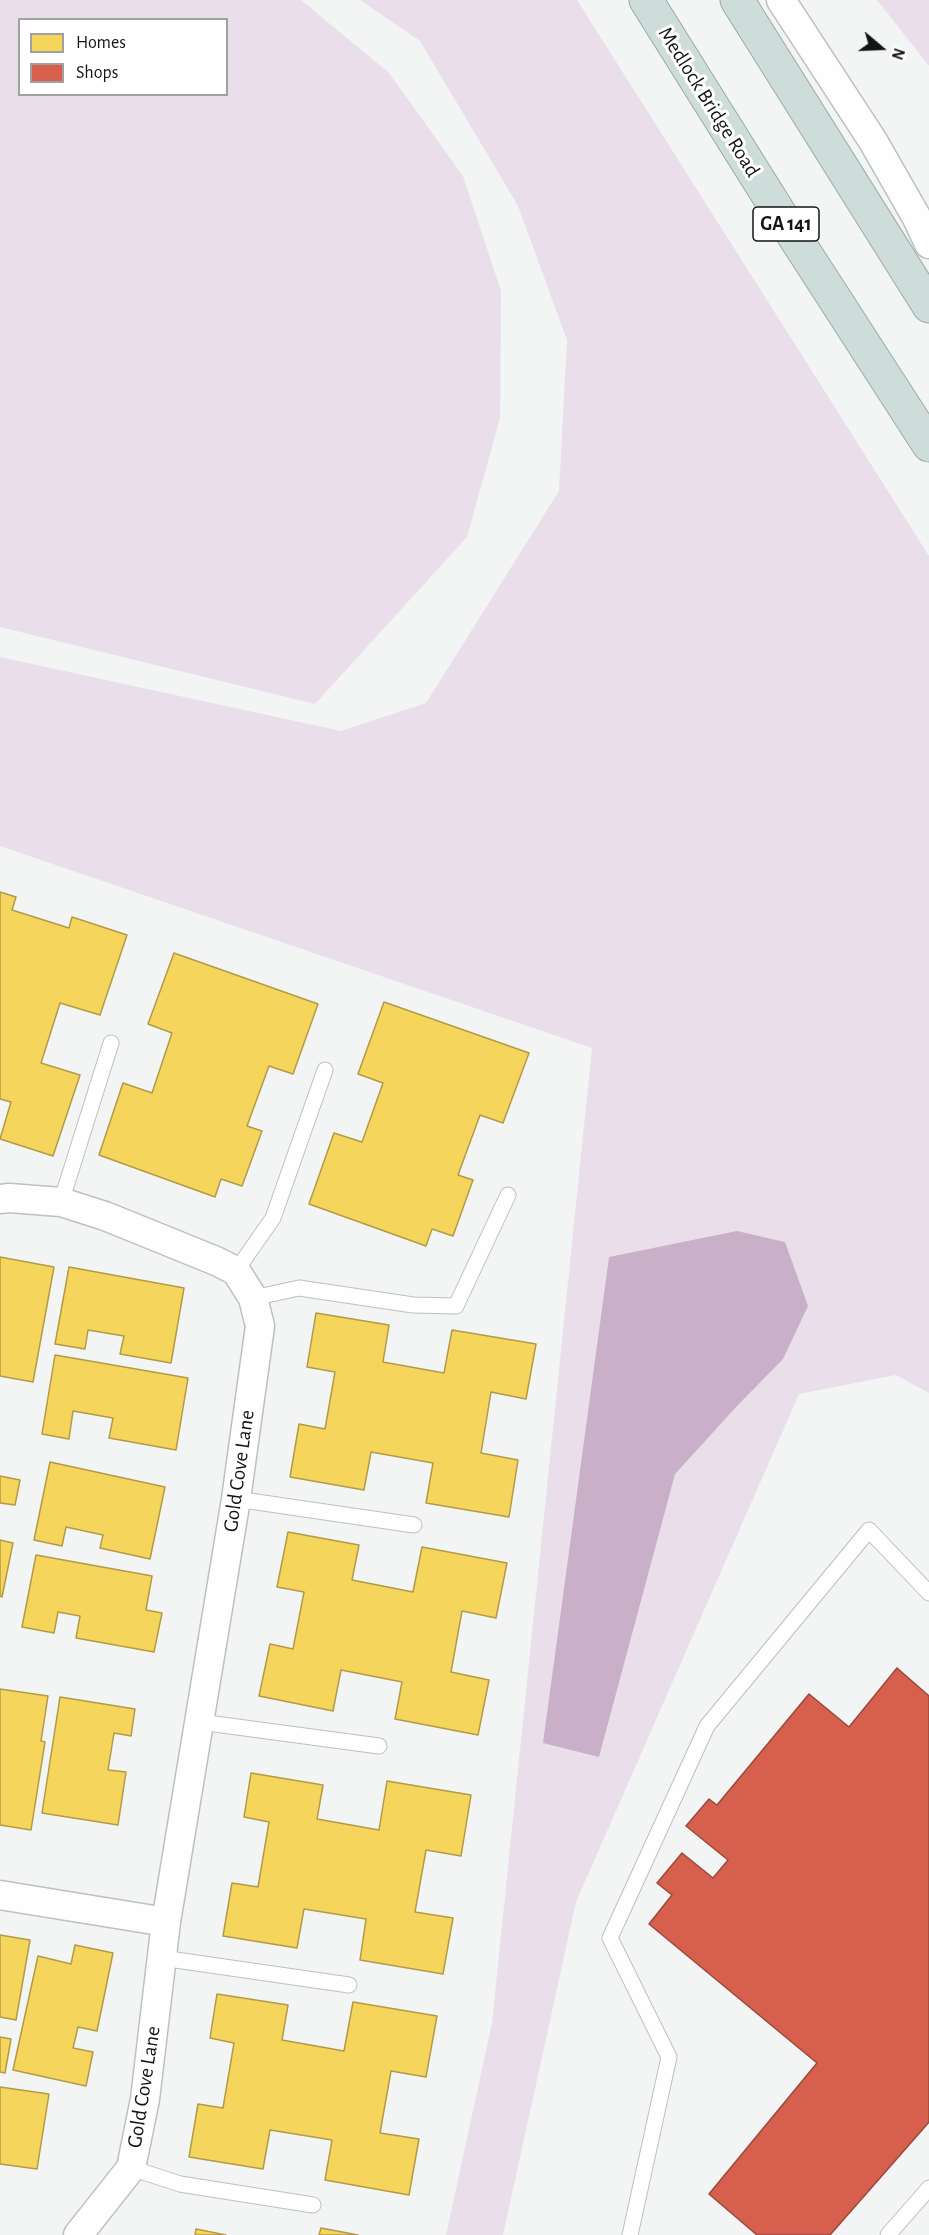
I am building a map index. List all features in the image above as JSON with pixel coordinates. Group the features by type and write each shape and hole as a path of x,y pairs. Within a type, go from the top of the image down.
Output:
{"highway":[{"name":"Medlock Bridge Road","path":"646,0 929,446"},
{"path":"737,0 929,306"}],"street":[{"path":"781,0 873,141 917,218 929,244"},
{"path":"0,1199 61,1202 105,1216 216,1260 236,1271"},
{"name":"Gold Cove Lane","path":"80,2234 131,2168 145,2099 166,1922 236,1499 260,1326 253,1298 236,1271"},
{"path":"0,1895 166,1922"}],"lane":[{"path":"61,1202 111,1043"},
{"path":"236,1271 273,1218 325,1070"},
{"path":"253,1298 298,1288 413,1305 456,1306 508,1196"},
{"path":"236,1499 414,1525"},
{"path":"630,2235 669,2057 610,1938 707,1726 869,1530 929,1593"},
{"path":"200,1722 379,1746"},
{"path":"162,1958 349,1985"},
{"path":"131,2168 180,2184 313,2205"},
{"path":"888,2235 929,2188"}],"shaded area":[{"path":"0,0 301,0 389,73 463,176 501,291 500,418 467,537 315,704 0,627"},
{"path":"360,0 577,0 929,556 929,1393 896,1375 799,1394 576,1902 503,2235 446,2235 492,2023 592,1048 0,846 0,657 341,731 426,703 559,491 567,340 518,206 420,41"},
{"path":"877,0 929,0 929,66"},
{"path":"737,1231 785,1242 808,1306 783,1359 675,1474 599,1757 543,1743 609,1257"}],"building: Homes":[{"path":"0,892 16,897 12,910 69,928 72,917 127,935 100,1015 60,1003 41,1063 80,1075 53,1156 0,1139 11,1102 0,1099"},
{"path":"174,953 318,1004 293,1074 269,1066 247,1126 262,1131 242,1186 221,1179 215,1197 99,1155 123,1083 152,1093 172,1033 148,1024"},
{"path":"384,1002 529,1053 503,1123 480,1115 458,1175 473,1180 453,1236 432,1229 426,1246 309,1204 334,1133 362,1142 383,1083 358,1074"},
{"path":"0,1257 54,1267 33,1382 0,1376"},
{"path":"69,1267 184,1288 171,1363 120,1354 124,1336 88,1330 85,1349 55,1344"},
{"path":"316,1313 389,1325 383,1362 444,1373 452,1330 536,1344 526,1399 491,1392 481,1453 518,1460 509,1517 426,1503 433,1463 371,1452 364,1490 290,1477 299,1424 325,1429 335,1372 307,1367"},
{"path":"55,1355 188,1378 176,1450 109,1438 113,1418 73,1411 69,1439 42,1434"},
{"path":"50,1462 165,1487 150,1559 100,1548 103,1535 66,1527 62,1546 34,1540"},
{"path":"0,1476 20,1480 15,1505 0,1503"},
{"path":"288,1532 359,1545 352,1580 413,1592 422,1547 507,1563 496,1618 462,1611 451,1672 489,1680 478,1735 395,1719 402,1682 341,1670 333,1711 259,1696 270,1644 293,1649 304,1592 277,1587"},
{"path":"0,1540 13,1543 2,1597 0,1596"},
{"path":"36,1555 152,1576 146,1610 162,1613 154,1652 76,1638 80,1616 58,1612 54,1633 22,1627"},
{"path":"0,1689 48,1696 41,1741 45,1742 31,1830 0,1825"},
{"path":"60,1697 135,1709 131,1736 114,1733 108,1770 126,1772 118,1825 42,1813"},
{"path":"251,1773 323,1785 317,1819 379,1830 387,1781 471,1795 461,1856 426,1850 415,1912 453,1918 443,1974 360,1960 366,1919 304,1909 297,1948 223,1936 232,1883 258,1887 269,1822 244,1817"},
{"path":"0,1935 30,1940 16,2020 0,2017"},
{"path":"75,1945 113,1953 97,2031 78,2027 73,2048 93,2052 86,2086 13,2070 38,1956 71,1964"},
{"path":"217,1994 288,2005 282,2040 344,2051 353,2002 437,2016 426,2077 391,2071 380,2133 419,2139 409,2195 325,2180 332,2140 270,2130 263,2169 189,2157 198,2104 223,2108 234,2043 210,2038"},
{"path":"0,2037 11,2039 5,2073 0,2072"},
{"path":"0,2087 49,2094 37,2169 0,2164"},
{"path":"321,2228 358,2235 319,2235"},
{"path":"196,2229 226,2235 195,2235"}],"building: Shops":[{"path":"897,1668 929,1696 929,2122 830,2235 757,2235 709,2194 817,2063 649,1924 672,1895 657,1883 682,1853 713,1878 728,1860 686,1826 709,1799 717,1805 809,1694 849,1727"}]}
